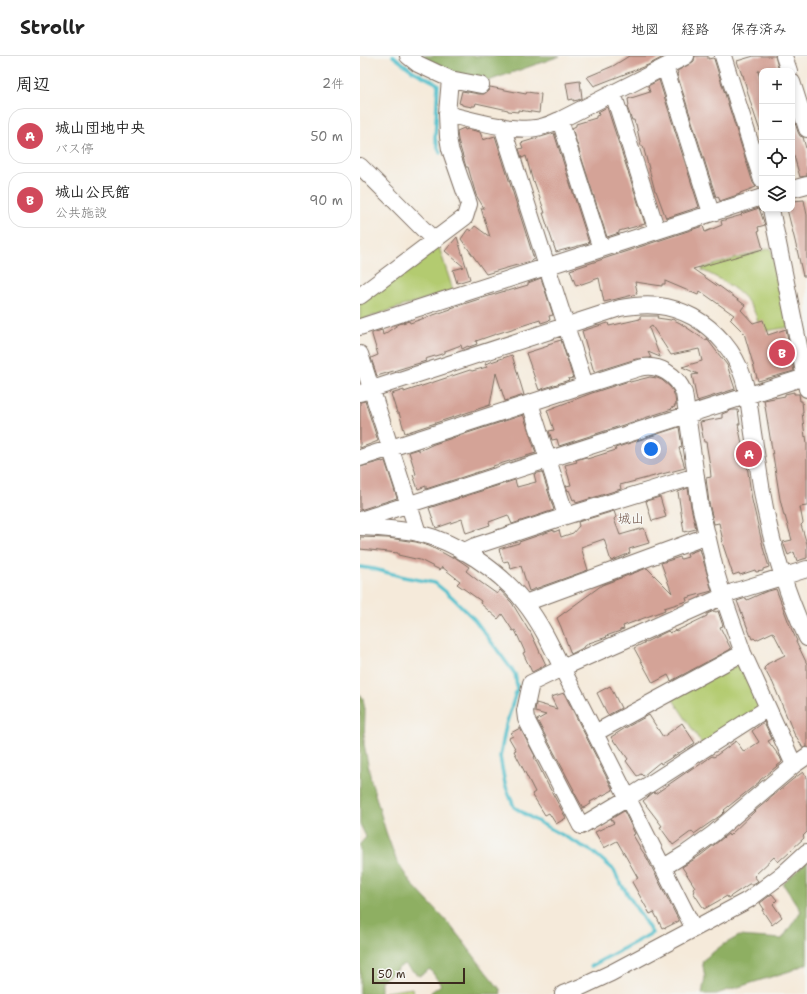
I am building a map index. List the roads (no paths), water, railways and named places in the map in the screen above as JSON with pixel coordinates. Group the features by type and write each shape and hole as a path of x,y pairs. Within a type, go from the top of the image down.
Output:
{"street":[{"path":"408,56 418,64 450,79 481,85"},
{"path":"447,114 502,126 526,129 546,126 686,56"},
{"path":"723,56 761,176"},
{"path":"784,56 788,68"},
{"path":"665,66 711,213"},
{"path":"360,296 465,217 469,204 450,149 448,137 447,114 450,79"},
{"path":"795,91 807,129"},
{"path":"613,93 657,231"},
{"path":"560,120 601,249"},
{"path":"502,126 585,384"},
{"path":"360,166 434,240"},
{"path":"795,188 807,185"},
{"path":"360,327 759,198"},
{"path":"360,520 747,395 806,383 804,350 771,212"},
{"path":"366,391 620,308 643,305 664,306 682,312 698,320 718,336 726,345 741,370 747,395 761,486 773,541 783,576 807,638"},
{"path":"360,354 366,391 390,448 418,533"},
{"path":"360,458 585,384 645,366 660,368 672,376 682,388 685,399 700,505 723,596 743,653 794,765"},
{"path":"530,403 566,516"},
{"path":"464,552 475,546 566,516 696,476"},
{"path":"360,527 418,533 439,540 464,552 499,576 525,603 541,628 562,668 664,867 694,929"},
{"path":"525,603 707,536"},
{"path":"768,708 628,798 581,826 526,719 525,711 531,683 723,596 807,569"},
{"path":"595,733 743,653"},
{"path":"664,867 713,834 794,765 807,756"},
{"path":"563,994 611,973 748,900 783,874 807,852"}],"waterway":[{"path":"393,56 413,71 438,84 435,139 440,153"},
{"path":"360,567 435,583 452,597 475,620 515,674 517,689 506,725 500,757 505,784 514,807 593,852 614,870 618,879 652,933 591,966"}],"place":[{"name":"城山公民館","path":"782,353"},
{"name":"城山団地中央","path":"749,454"}],"district":[{"name":"城山","path":"631,518"}]}
